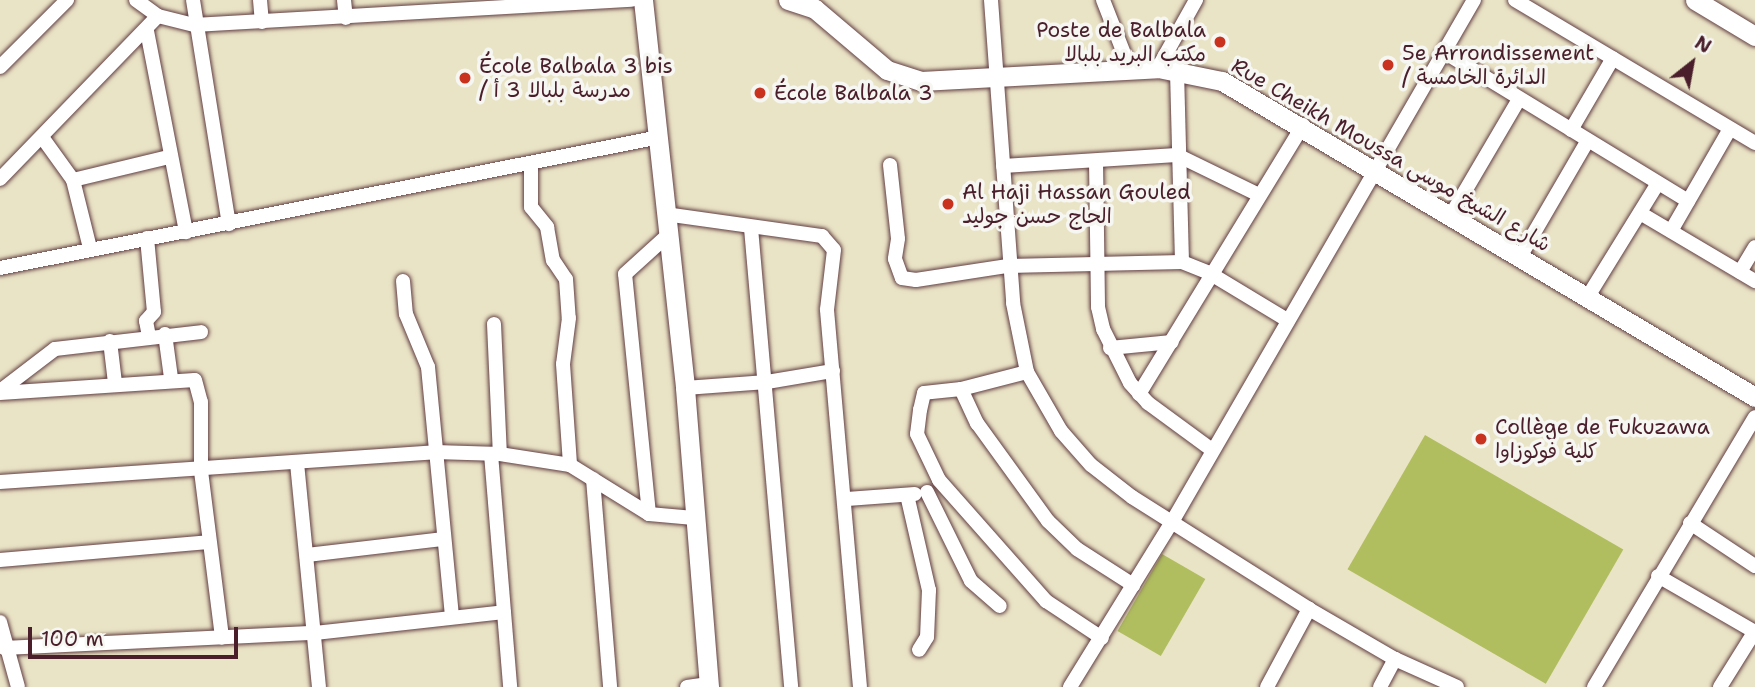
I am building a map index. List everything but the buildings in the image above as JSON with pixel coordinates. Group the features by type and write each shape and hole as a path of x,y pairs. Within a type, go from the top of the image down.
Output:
{"street":[{"path":"0,66 67,0"},
{"path":"136,0 158,16 194,25 631,0"},
{"path":"193,0 194,25 229,224"},
{"path":"260,0 262,22"},
{"path":"344,0 346,18"},
{"path":"643,0 655,138 685,388 709,686 687,687"},
{"name":"Rue Cheikh Moussa شارع الشيخ موسى","path":"788,0 815,9 875,61 904,77 921,81 996,75 1167,69 1231,84 1755,397"},
{"path":"991,0 1008,266 1027,372 1061,430 1091,465 1172,522 1309,609 1395,659 1455,686"},
{"path":"1103,0 1130,69"},
{"path":"1182,262 1177,155 1167,69 1196,0"},
{"path":"1070,687 1172,522 1474,0"},
{"path":"1515,0 1755,143"},
{"path":"1695,0 1755,36"},
{"path":"0,179 147,31 158,16"},
{"path":"147,31 169,157 186,232"},
{"path":"1444,52 1688,201"},
{"path":"1571,130 1614,58"},
{"path":"1451,215 1520,99"},
{"path":"1139,394 1257,194 1303,125"},
{"path":"1671,231 1730,129"},
{"path":"42,136 73,180 90,248"},
{"path":"0,268 655,138"},
{"path":"1520,257 1588,140"},
{"path":"1003,166 1177,155 1257,194"},
{"path":"73,180 169,157"},
{"path":"1096,161 1097,307 1110,348 1139,394 1177,427 1212,450"},
{"path":"531,163 531,206 547,227 553,260 566,279 569,318 563,364 570,466"},
{"path":"890,165 898,239 895,260 902,278 916,280 1008,266 1182,262 1211,274 1287,320"},
{"path":"1587,298 1658,183"},
{"path":"1640,212 1755,281"},
{"path":"665,214 829,240 835,254 826,295 846,499 860,687"},
{"path":"751,228 767,382 791,687"},
{"path":"649,514 625,274 668,235"},
{"path":"147,239 154,312 146,321 149,336"},
{"path":"1740,272 1755,247"},
{"path":"403,281 406,314 428,368 452,617"},
{"path":"494,324 495,454 510,687"},
{"path":"0,392 14,376 55,349 165,334 201,332"},
{"path":"165,334 171,378"},
{"path":"110,341 115,383"},
{"path":"1110,348 1172,342"},
{"path":"685,388 767,382 833,371"},
{"path":"1027,372 961,389 924,393 917,434 940,480 1046,601 1102,638"},
{"path":"0,392 171,378 195,380 201,402 201,471 208,542 222,638"},
{"path":"961,389 977,423 1048,521 1077,549 1133,585"},
{"path":"1594,687 1689,523 1755,417"},
{"path":"0,482 201,471 435,452 495,454 570,466 649,514 694,518"},
{"path":"297,463 319,687"},
{"path":"593,480 610,687"},
{"path":"846,499 927,492 940,480"},
{"path":"927,492 971,582 1000,606"},
{"path":"907,495 929,590 928,637 919,650"},
{"path":"1689,523 1755,566"},
{"path":"307,555 444,540"},
{"path":"0,560 208,542"},
{"path":"1658,576 1755,631 1720,687"},
{"path":"1267,687 1309,609"},
{"path":"4,648 315,633 504,611"},
{"path":"0,622 4,648 18,687"},
{"path":"1380,687 1395,659"}],"green space":[{"path":"1425,435 1623,550 1546,684 1348,569"},
{"path":"1162,554 1205,579 1161,656 1118,631"}],"place":[{"name":"Poste de Balbala مكتب البريد بلبالا","path":"1220,42"},
{"name":"5e Arrondissement / الدائرة الخامسة","path":"1388,65"},
{"name":"École Balbala 3 bis / مدرسة بلبالا 3 أ","path":"465,78"},
{"name":"École Balbala 3","path":"760,93"},
{"name":"Al Haji Hassan Gouled الحاج حسن جوليد","path":"948,204"},
{"name":"Collège de Fukuzawa كلية فوكوزاوا","path":"1481,439"}]}
